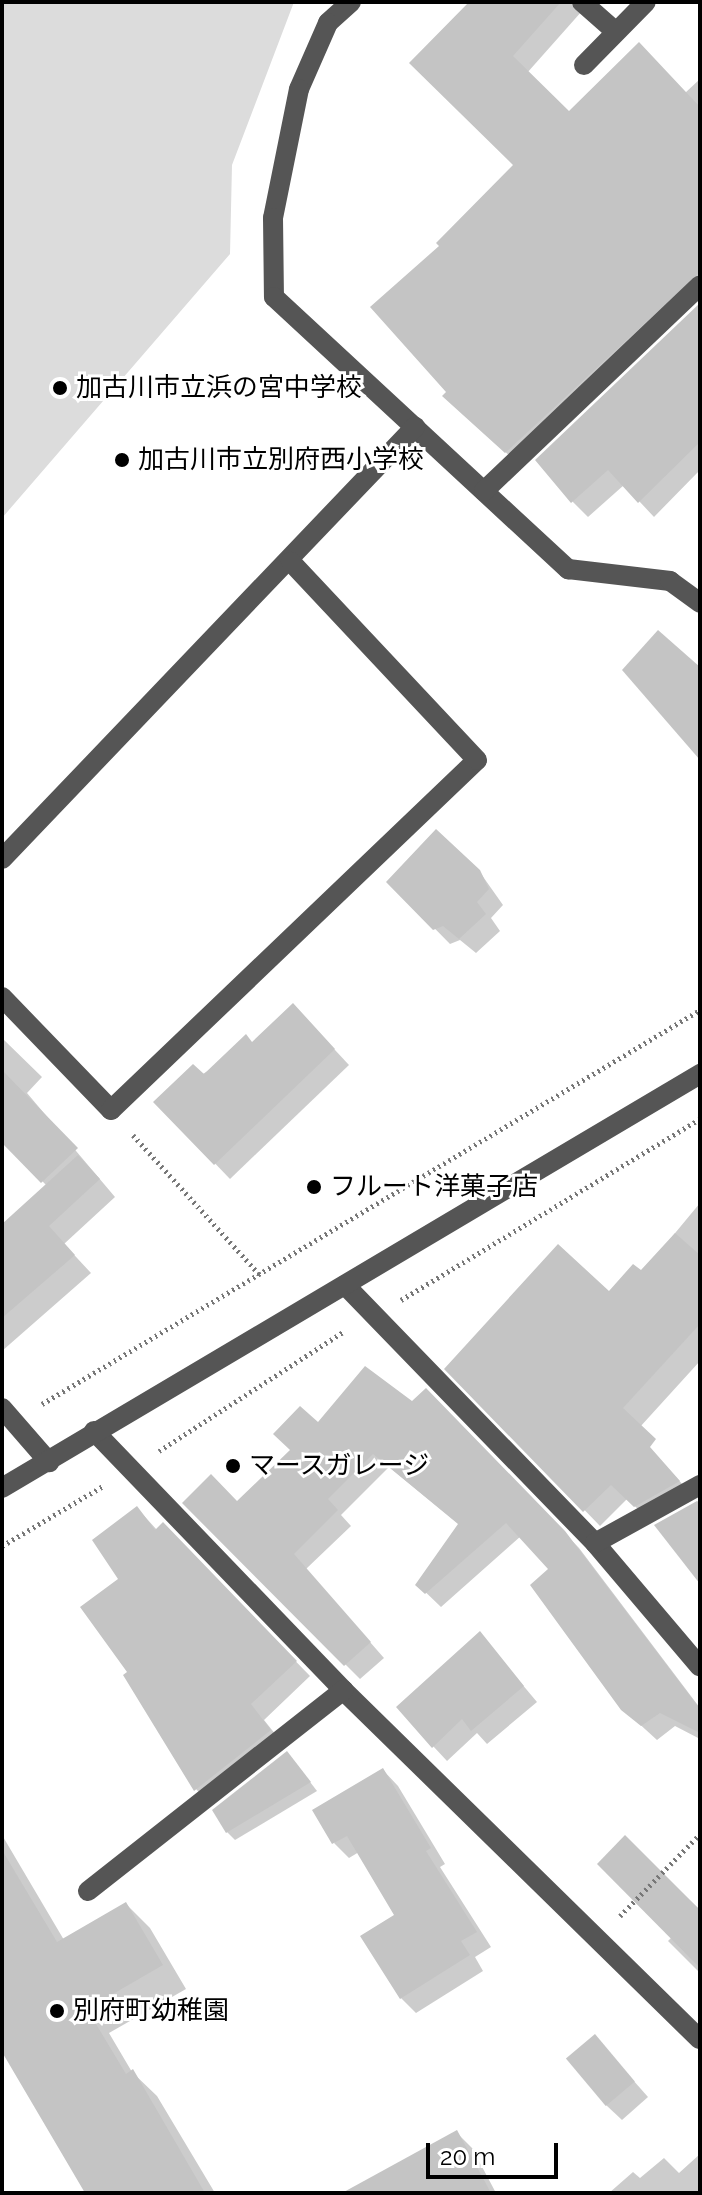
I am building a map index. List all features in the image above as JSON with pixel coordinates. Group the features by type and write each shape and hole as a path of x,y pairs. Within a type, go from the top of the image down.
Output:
{"street":[{"path":"351,2 328,23 299,89 273,218 274,297 568,569 670,581 700,603"},
{"path":"582,2 616,32"},
{"path":"584,65 646,2"},
{"path":"484,491 700,285"},
{"path":"2,859 291,562 415,427"},
{"path":"2,997 111,1110 477,760 291,562"},
{"path":"2,1488 700,1074"},
{"path":"345,1285 595,1543 700,1667"},
{"path":"8,1414 49,1462"},
{"path":"94,1431 128,1471 343,1690 700,2039"},
{"path":"595,1543 700,1485"},
{"path":"88,1891 343,1690"}],"path":[{"path":"8,1414 261,1276 700,1010"},
{"path":"111,1110 261,1276"},
{"path":"400,1300 700,1119"},
{"path":"2,1546 128,1471 343,1332"},
{"path":"600,1938 700,1834"}],"shaded area":[{"name":"加古川市立浜の宮中学校","path":"2,2 294,2 232,165 230,254 2,518"}],"building":[{"path":"469,2 561,2 513,56 569,111 639,42 700,107 700,272 505,453 442,396 446,392 370,307 439,246 436,243 513,165 409,63"},
{"path":"700,303 700,442 638,503 608,470 571,503 535,460"},
{"path":"658,630 700,667 700,760 622,670"},
{"path":"436,829 480,870 489,889 477,902 486,914 459,939 443,926 433,930 386,882"},
{"path":"293,1003 335,1049 214,1165 153,1102 193,1064 204,1074 246,1034 252,1042"},
{"path":"2,1070 78,1148 41,1183 2,1143"},
{"path":"78,1155 100,1179 49,1226 75,1255 2,1318 2,1224"},
{"path":"675,1233 700,1255 700,1324 623,1408 656,1439 650,1447 680,1481 634,1507 611,1485 583,1512 444,1369 558,1244 609,1291 633,1264 641,1270"},
{"path":"365,1366 412,1401 426,1388 565,1531 700,1709 700,1733 660,1713 641,1726 621,1710 530,1585 548,1569 506,1523 425,1594 415,1585 458,1524 373,1454 328,1499 338,1510 294,1554 371,1642 344,1666 182,1503 211,1474 237,1501 290,1450 273,1434 300,1406 318,1422"},
{"path":"697,1501 700,1503 700,1584 654,1525"},
{"path":"137,1506 155,1530 163,1522 297,1661 251,1704 271,1730 194,1791 123,1675 127,1672 80,1607 118,1579 92,1540"},
{"path":"480,1631 524,1686 471,1731 462,1719 432,1748 396,1707"},
{"path":"287,1751 311,1782 226,1833 212,1810"},
{"path":"383,1768 431,1848 426,1851 477,1932 461,1941 470,1955 400,1999 360,1936 394,1915 347,1836 332,1844 312,1810"},
{"path":"625,1835 700,1910 700,1968 597,1864"},
{"name":"別府町幼稚園","path":"2,1850 57,1942 126,1902 163,1965 87,2009 126,2074 133,2069 205,2193 85,2193 2,2052"},
{"path":"595,2034 635,2081 606,2106 566,2058"},
{"path":"457,2130 491,2193 342,2193"}],"place":[{"name":"加古川市立浜の宮中学校","path":"60,388"},
{"name":"加古川市立別府西小学校","path":"122,460"},
{"name":"フルート洋菓子店","path":"314,1187"},
{"name":"マースガレージ","path":"233,1466"},
{"name":"別府町幼稚園","path":"57,2011"}]}
